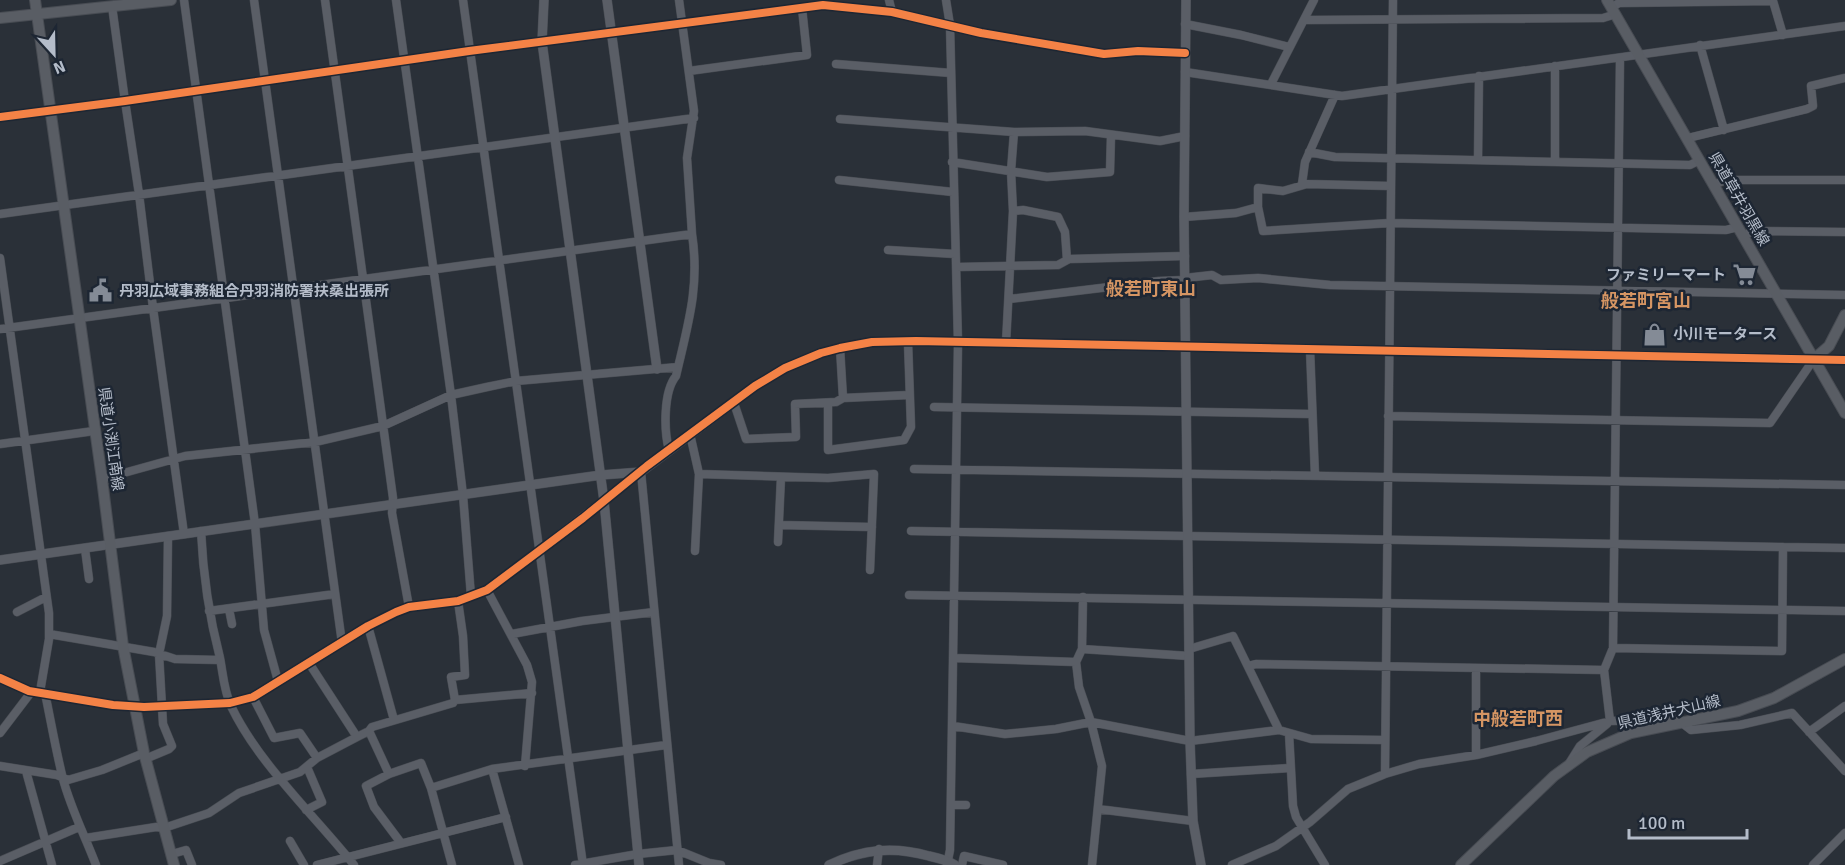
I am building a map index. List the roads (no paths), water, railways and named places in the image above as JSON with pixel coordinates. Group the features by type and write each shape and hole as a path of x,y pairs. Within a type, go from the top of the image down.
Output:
{"main road":[{"name":"県道小渕江南線","path":"35,0 123,646 145,756 173,860"},
{"path":"0,18 171,0"},
{"name":"県道草井羽黒線","path":"1612,7 1845,413"},
{"path":"1814,359 1829,346 1845,315"},
{"name":"県道浅井犬山線","path":"1461,865 1569,763 1587,752 1631,733 1738,711 1774,698 1845,659"}],"street":[{"path":"184,0 255,524 264,630 278,681"},
{"path":"254,0 342,643"},
{"path":"325,0 393,498 392,513 409,607"},
{"path":"396,0 451,395 463,495 471,596"},
{"path":"463,0 569,760 580,864 677,850 709,863 721,865"},
{"path":"544,0 542,42 604,501 639,865"},
{"path":"607,0 657,369"},
{"path":"669,450 665,420 694,298 696,259 687,158 694,118 679,0"},
{"path":"889,0 892,12"},
{"path":"829,865 879,849 906,850 950,864 958,342 950,25 946,0"},
{"path":"1186,0 1184,217 1190,741 1194,821 1201,865"},
{"path":"1271,84 1314,0"},
{"path":"1385,774 1384,666 1393,0"},
{"path":"1305,20 1603,18 1612,7 1619,3 1773,1 1783,34"},
{"path":"0,117 469,51 823,5 892,12 981,33 1104,54 1138,51 1185,53"},
{"path":"112,6 124,101 140,194 184,534"},
{"path":"688,71 807,55 802,8"},
{"path":"1185,24 1241,34 1289,47"},
{"path":"1185,72 1335,95 1392,90 1845,26"},
{"path":"1700,45 1724,130"},
{"path":"1610,721 1604,670 1613,648 1620,58"},
{"path":"836,64 951,74"},
{"path":"1555,66 1555,162"},
{"path":"1478,160 1479,76"},
{"path":"1688,138 1807,109 1813,106 1811,86 1845,78"},
{"path":"1302,184 1305,162 1335,95"},
{"path":"0,214 694,118"},
{"path":"840,119 1014,132 1085,131 1160,141 1185,136"},
{"path":"1006,343 1011,265 1013,211 1011,171 1014,132"},
{"path":"952,162 1047,177 1110,172 1111,135"},
{"path":"1309,152 1335,157 1619,164 1690,165 1700,160"},
{"path":"839,180 953,192"},
{"path":"1713,184 1726,180 1845,180"},
{"path":"1391,186 1302,184 1283,191 1258,188 1258,207 1263,231 1390,223 1740,232 1845,232"},
{"path":"1184,217 1236,213 1258,207"},
{"path":"1013,211 1023,210 1058,216 1065,232 1067,260"},
{"path":"0,329 692,234"},
{"path":"888,250 956,254"},
{"path":"956,267 1058,266 1067,260 1185,256"},
{"path":"0,258 50,634 39,692 79,827 86,838 96,865"},
{"path":"1009,299 1212,275 1221,280 1258,278 1330,285 1389,287 1845,295"},
{"path":"0,678 39,692 113,705 230,704 254,697 368,626 409,607 458,601 487,590 755,386 785,368 821,353 872,342 1845,360"},
{"path":"828,403 828,450 904,440 911,427 908,342"},
{"path":"840,348 843,398"},
{"path":"1310,349 1315,476"},
{"path":"1388,416 1770,423 1814,359"},
{"path":"102,479 174,458 315,442 382,426 451,395 516,381 678,367"},
{"path":"734,403 746,439 796,437 795,404 836,402 843,398 909,395"},
{"path":"934,407 1312,414"},
{"path":"0,444 94,431"},
{"path":"690,434 699,474 695,551"},
{"path":"914,469 1845,485"},
{"path":"0,561 201,531 641,472"},
{"path":"641,472 678,865"},
{"path":"699,474 828,478 874,474 870,570"},
{"path":"778,542 781,477"},
{"path":"779,525 872,527"},
{"path":"201,531 202,566 209,611 230,704 237,719 280,777 354,865"},
{"path":"911,531 1845,548"},
{"path":"0,766 57,774 68,780 169,749 172,746 163,724 160,706 159,654 167,616 168,536"},
{"path":"1613,648 1782,651 1783,547"},
{"path":"85,549 89,579"},
{"path":"487,590 512,634 527,665 532,682 525,766"},
{"path":"209,611 335,594"},
{"path":"909,595 1845,611"},
{"path":"17,612 46,597"},
{"path":"1083,597 1082,649 1076,662 1079,687 1102,766 1092,865"},
{"path":"455,700 451,677 468,675 458,601"},
{"path":"230,609 232,624"},
{"path":"512,634 616,616 654,612"},
{"path":"368,626 394,720"},
{"path":"50,634 123,646 175,659 220,660"},
{"path":"1082,649 1189,653 1233,636 1279,730"},
{"path":"953,658 1076,662"},
{"path":"309,663 357,737"},
{"path":"1248,666 1256,664 1604,670"},
{"path":"1476,668 1476,755"},
{"path":"0,733 39,692"},
{"path":"86,838 156,826 164,828 187,822 209,813 239,793 280,777 290,776 307,767 317,758 369,731 372,727 453,703 455,700 532,693"},
{"path":"254,697 274,738 300,733 317,758"},
{"path":"1809,732 1845,706"},
{"path":"1232,865 1276,846 1310,822 1348,789 1385,774 1419,764 1476,755 1536,741 1610,721 1677,718 1681,724 1691,730 1719,728 1792,713 1844,768"},
{"path":"1569,763 1580,746 1610,721"},
{"path":"953,726 1005,734 1056,729 1091,722 1190,741 1279,730 1311,739 1385,740"},
{"path":"369,731 389,774"},
{"path":"1289,733 1293,806 1301,827 1325,865"},
{"path":"431,788 492,770 666,745"},
{"path":"401,843 374,807 366,786 389,774 421,763 431,788 452,865"},
{"path":"306,810 322,802 307,767"},
{"path":"1191,774 1290,768"},
{"path":"492,770 519,865"},
{"path":"26,771 52,865"},
{"path":"951,805 966,805"},
{"path":"1098,809 1194,821"},
{"path":"317,865 506,817"},
{"path":"0,861 79,827"},
{"path":"1813,865 1845,832"},
{"path":"290,841 304,865"},
{"path":"877,865 879,849"},
{"path":"173,860 186,850 192,865"},
{"path":"962,865 964,856 1003,865"}],"place":[{"name":"ファミリーマート","path":"1744,275"},
{"name":"丹羽広域事務組合丹羽消防署扶桑出張所","path":"101,291"},
{"name":"小川モータース","path":"1655,334"}],"district":[{"name":"般若町東山","path":"1151,289"},
{"name":"般若町宮山","path":"1646,301"},
{"name":"中般若町西","path":"1518,719"}]}
